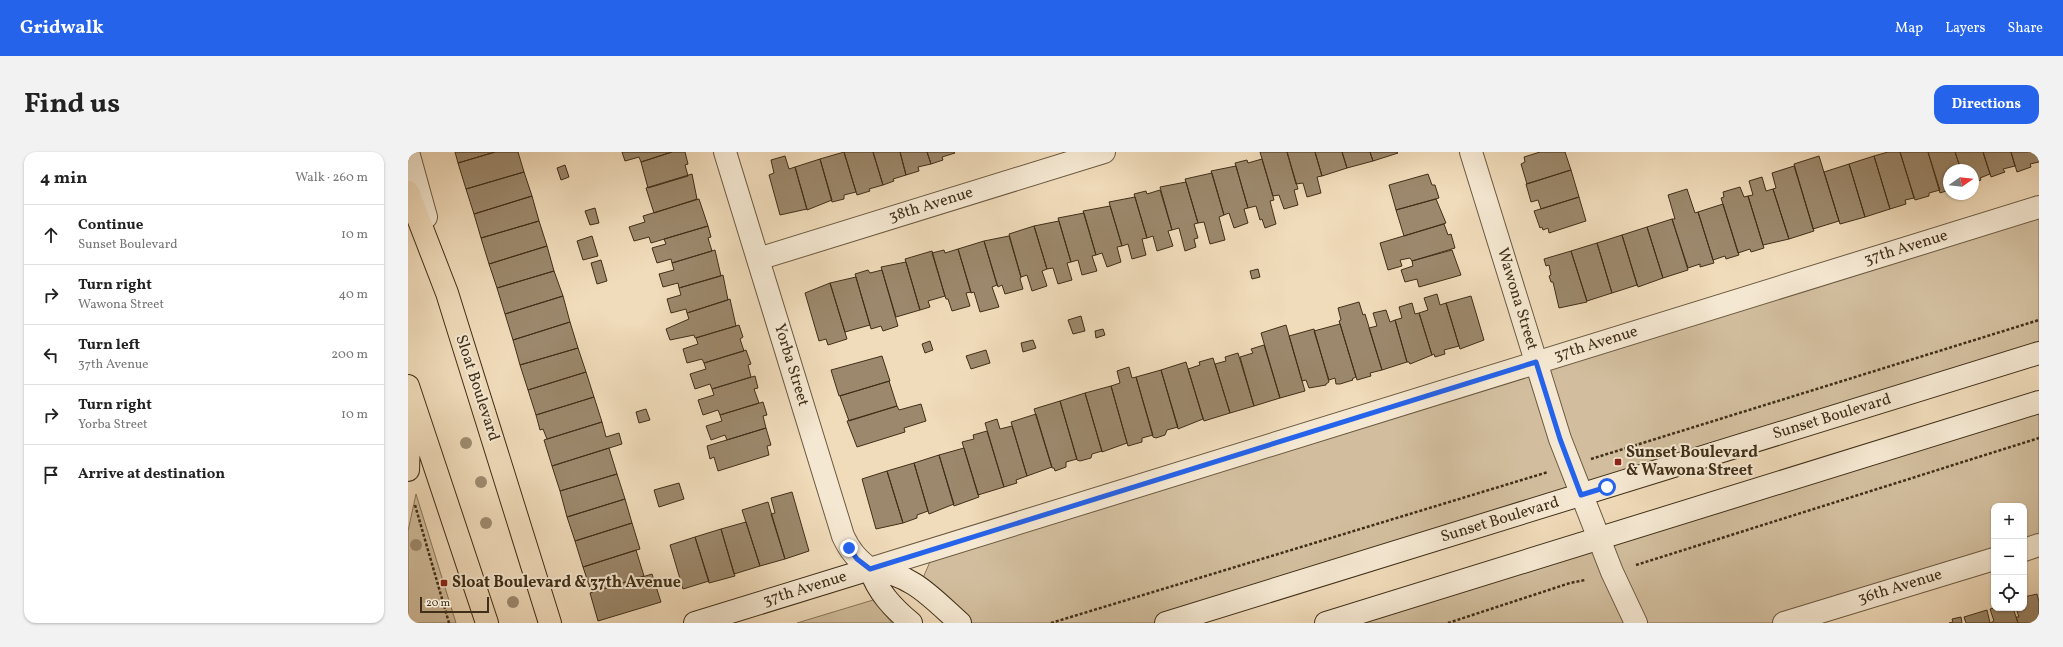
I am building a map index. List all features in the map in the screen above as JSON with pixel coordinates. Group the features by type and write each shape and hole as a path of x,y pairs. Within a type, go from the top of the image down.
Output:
{"main road":[{"path":"408,192 447,293"},
{"name":"Sloat Boulevard","path":"447,293 550,623"},
{"path":"408,387 411,428 408,470"},
{"path":"408,387 487,623"}],"street":[{"name":"Sloat Boulevard","path":"408,152 447,293"},
{"name":"Yorba Street","path":"725,152 843,536 857,559 870,569"},
{"name":"38th Avenue","path":"758,259 1104,152"},
{"name":"Wawona Street","path":"1471,152 1560,439 1599,539 1636,623"},
{"name":"37th Avenue","path":"695,623 2039,207"},
{"name":"Sunset Boulevard","path":"1166,623 2039,353"},
{"path":"1326,623 2039,402"},
{"path":"2027,549 2039,545"},
{"name":"36th Avenue","path":"1784,623 1991,560"},
{"path":"870,569 874,580 885,599 911,623"},
{"path":"870,569 897,574 908,580 960,623"}],"path":[{"path":"1595,457 2039,320"},
{"path":"1636,565 2039,438"},
{"path":"1051,623 1543,473"},
{"path":"415,505 449,623"},
{"path":"1448,623 1570,583 1585,580"}],"shaded area":[{"path":"2039,207 2039,353 1166,623 960,623 919,587 936,548"},
{"path":"2039,402 2039,546 2027,549 2027,503 1991,503 1991,561 1788,623 1325,623"},
{"path":"416,494 456,623 408,623 408,531"},
{"path":"873,600 892,623 797,623"}],"building":[{"path":"455,152 495,152 458,163"},
{"path":"495,152 518,152 524,172 466,189 458,163"},
{"path":"622,152 672,152 641,162 639,157 625,161"},
{"path":"672,152 685,152 688,164 685,165 688,176 648,188 641,162"},
{"path":"844,152 856,192 844,195 844,199 832,202 820,159"},
{"path":"844,152 873,152 883,185 869,189 870,191 857,195"},
{"path":"873,152 900,152 906,175 893,179 894,181 883,185"},
{"path":"900,152 927,152 931,164 918,167 919,171 906,175"},
{"path":"927,152 955,153 942,157 943,160 931,164"},
{"path":"1260,152 1287,152 1298,189 1294,190 1298,205 1284,209 1279,195 1273,196"},
{"path":"1287,152 1315,152 1322,176 1317,177 1321,193 1307,197 1303,183 1296,184"},
{"path":"1315,152 1342,152 1347,168 1322,176"},
{"path":"1342,152 1370,152 1373,161 1347,168"},
{"path":"1370,152 1397,152 1398,153 1373,161"},
{"path":"1540,152 1565,152 1571,170 1527,184 1521,164 1525,162 1524,157"},
{"path":"1888,152 1900,152 1914,198 1905,200 1906,204 1890,209 1874,156"},
{"path":"1900,152 1928,152 1940,190 1929,193 1929,196 1915,200"},
{"path":"1928,152 1955,152 1959,164 1943,164 1943,192 1940,193"},
{"path":"1955,152 1983,152 1990,174 1980,178 1981,180 1979,181 1979,164 1959,164"},
{"path":"1983,152 2011,152 2015,166 2003,169 2005,172 1991,177"},
{"path":"2011,152 2038,152 2039,162 2030,164 2031,167 2017,172"},
{"path":"785,156 789,169 795,167 807,209 780,215 769,175 774,173 771,160"},
{"path":"1819,156 1839,221 1813,229 1794,164"},
{"path":"1874,156 1890,209 1865,217 1849,164"},
{"path":"820,159 832,200 807,210 795,167"},
{"path":"1262,159 1274,200 1270,201 1276,224 1265,228 1262,219 1260,220 1256,206 1248,208 1235,163 1247,160 1248,163"},
{"path":"1849,164 1865,217 1840,224 1824,172"},
{"path":"565,165 569,177 561,180 557,168"},
{"path":"1236,166 1248,208 1244,209 1248,223 1234,228 1229,213 1224,215 1211,171"},
{"path":"1794,166 1814,231 1789,239 1773,189 1776,188 1772,173"},
{"path":"1571,170 1579,197 1541,209 1538,200 1531,202 1526,184"},
{"path":"524,172 532,196 474,214 466,189"},
{"path":"1212,173 1224,215 1219,217 1225,240 1210,244 1204,222 1198,223 1185,179"},
{"path":"692,174 697,199 654,213 646,188"},
{"path":"1428,174 1432,185 1435,185 1439,198 1396,210 1389,185"},
{"path":"1762,177 1766,191 1773,189 1789,239 1763,245 1748,196 1753,195 1749,181"},
{"path":"1186,182 1198,223 1194,224 1198,238 1194,239 1196,247 1185,251 1179,228 1172,230 1160,187"},
{"path":"1740,187 1744,197 1748,196 1764,248 1751,252 1750,249 1738,253 1721,198 1724,197 1723,192"},
{"path":"1687,189 1695,213 1698,212 1714,263 1700,267 1700,264 1688,268 1672,219 1675,219 1668,195"},
{"path":"1160,190 1172,230 1168,231 1173,246 1157,251 1153,236 1147,238 1134,194 1146,191 1147,194"},
{"path":"532,196 539,221 481,238 474,214"},
{"path":"1135,197 1147,238 1142,239 1146,255 1132,259 1128,244 1122,246 1109,202"},
{"path":"1579,197 1586,221 1549,233 1548,228 1543,230 1542,227 1540,228 1534,211"},
{"path":"699,199 708,226 651,243 649,237 634,241 629,227 645,222 643,216"},
{"path":"1436,199 1446,223 1404,236 1396,210"},
{"path":"1723,204 1739,255 1726,259 1725,256 1713,260 1698,212"},
{"path":"1110,206 1122,246 1117,247 1121,262 1107,267 1102,253 1096,255 1083,211"},
{"path":"595,208 599,223 590,225 585,211"},
{"path":"1084,213 1096,255 1092,256 1097,271 1082,275 1078,260 1071,262 1058,218"},
{"path":"1672,219 1688,270 1663,278 1647,227"},
{"path":"539,221 547,246 489,264 481,238"},
{"path":"1059,221 1071,262 1067,263 1072,280 1058,284 1053,268 1047,269 1034,226"},
{"path":"1444,224 1448,235 1451,234 1455,248 1412,261 1410,258 1400,260 1402,266 1388,270 1380,243"},
{"path":"708,226 711,237 708,238 712,251 672,263 671,259 657,263 652,248 666,244 664,239"},
{"path":"1034,226 1047,269 1042,271 1047,286 1032,291 1027,275 1021,277 1009,234"},
{"path":"1647,227 1663,278 1638,287 1622,235"},
{"path":"1622,235 1637,285 1612,293 1597,243"},
{"path":"592,236 598,256 583,260 577,241"},
{"path":"1009,236 1023,289 1005,294 1002,285 998,287 984,241"},
{"path":"984,241 997,285 992,287 999,307 980,312 974,292 971,293 958,249"},
{"path":"1597,243 1612,293 1587,301 1571,251"},
{"path":"547,246 554,271 497,288 489,264"},
{"path":"958,249 971,292 966,293 970,306 952,311 948,299 946,299 932,253 944,250 945,253"},
{"path":"715,250 721,276 679,288 678,283 663,287 659,274 674,270 672,263"},
{"path":"1452,250 1461,275 1419,287 1417,279 1405,282 1401,270 1413,266 1412,261"},
{"path":"932,251 945,296 928,301 930,307 920,310 905,259"},
{"path":"1571,251 1587,302 1559,308 1553,282 1551,282 1549,276 1551,275 1549,265 1546,266 1544,259"},
{"path":"601,260 607,281 597,284 591,263"},
{"path":"906,262 920,310 896,317 881,267"},
{"path":"1258,269 1260,277 1252,279 1250,271"},
{"path":"868,270 870,273 882,270 898,326 883,331 881,326 871,329 855,274"},
{"path":"554,271 563,296 505,314 497,288"},
{"path":"723,275 728,300 687,313 686,309 671,313 667,299 681,295 679,288"},
{"path":"856,277 870,325 845,332 830,283"},
{"path":"830,283 847,339 828,345 826,339 819,341 805,293"},
{"path":"1437,294 1440,305 1446,303 1459,346 1444,350 1445,354 1435,357 1434,354 1432,355 1419,313 1428,310 1424,298"},
{"path":"563,296 570,322 513,340 505,314"},
{"path":"1471,296 1484,340 1460,349 1446,303"},
{"path":"730,299 736,326 695,338 694,335 670,340 666,329 689,319 687,313"},
{"path":"1359,302 1363,315 1365,314 1382,370 1370,373 1371,376 1357,380 1339,321 1341,320 1338,308"},
{"path":"1412,303 1415,314 1419,313 1432,355 1410,364 1407,362 1395,320 1402,318 1399,307"},
{"path":"1386,310 1390,322 1395,320 1407,362 1382,370 1369,328 1377,326 1373,313"},
{"path":"1081,316 1085,331 1073,334 1068,320"},
{"path":"570,322 578,348 520,365 513,340"},
{"path":"1340,324 1356,377 1352,379 1353,380 1336,384 1335,378 1329,380 1314,331"},
{"path":"739,325 743,337 740,339 744,351 704,363 702,359 687,363 683,349 698,344 696,338"},
{"path":"1286,325 1305,391 1280,398 1261,333"},
{"path":"1103,329 1105,335 1096,338 1095,331"},
{"path":"1314,329 1329,382 1326,385 1309,388 1306,380 1302,381 1289,336"},
{"path":"1033,340 1036,348 1023,352 1021,343"},
{"path":"930,341 933,350 925,353 922,344"},
{"path":"1264,345 1280,398 1254,406 1240,357 1253,353 1251,349"},
{"path":"578,348 586,372 528,390 520,365"},
{"path":"746,350 751,364 748,365 751,377 712,389 710,384 695,389 690,374 706,369 704,363"},
{"path":"986,350 990,363 971,369 966,356"},
{"path":"1238,353 1254,406 1230,413 1215,364 1226,361 1225,357"},
{"path":"882,356 890,381 839,396 831,370"},
{"path":"1213,358 1230,413 1204,421 1188,369 1200,365 1199,362"},
{"path":"1186,362 1203,419 1178,429 1161,370"},
{"path":"1129,367 1132,378 1136,377 1153,435 1142,438 1142,442 1128,446 1111,386 1120,383 1117,371"},
{"path":"1161,370 1178,427 1167,430 1165,435 1156,438 1153,437 1136,377"},
{"path":"586,372 594,397 536,415 528,390"},
{"path":"755,376 758,388 754,389 759,403 720,415 718,410 703,415 698,400 714,395 712,389"},
{"path":"889,381 897,406 849,421 840,396"},
{"path":"1111,386 1127,443 1102,452 1085,393"},
{"path":"1085,393 1102,451 1092,454 1091,458 1080,461 1077,460 1060,401"},
{"path":"594,397 602,422 547,439 543,429 540,430 536,415"},
{"path":"1060,401 1077,459 1066,462 1066,467 1055,471 1054,468 1052,468 1034,409"},
{"path":"763,402 767,415 763,416 766,428 727,440 725,435 711,440 706,426 722,421 720,415"},
{"path":"921,404 926,421 904,428 905,432 857,447 847,421 897,406 899,410"},
{"path":"646,409 650,420 639,423 636,412"},
{"path":"1036,414 1052,467 1027,476 1011,422"},
{"path":"997,419 1000,429 1012,426 1027,476 1016,480 1017,483 1004,487 985,423"},
{"path":"602,422 606,437 619,433 622,444 552,466 544,440"},
{"path":"766,428 771,445 767,446 769,455 718,471 714,457 710,459 707,446"},
{"path":"987,431 1004,487 978,495 962,442 974,439 973,435"},
{"path":"609,448 617,474 560,491 552,466"},
{"path":"964,448 979,497 954,506 939,455"},
{"path":"939,455 954,504 929,514 914,463"},
{"path":"914,463 928,511 917,515 917,518 903,523 887,471"},
{"path":"887,471 903,523 876,529 862,479"},
{"path":"617,474 625,499 567,517 560,491"},
{"path":"679,483 684,499 659,507 654,490"},
{"path":"792,492 809,551 785,559 771,514 775,513 771,498"},
{"path":"625,499 632,523 575,541 567,517"},
{"path":"768,502 785,559 760,566 742,510"},
{"path":"746,522 760,566 734,574 721,529"},
{"path":"632,523 640,549 583,567 575,541"},
{"path":"721,529 735,576 709,583 695,537"},
{"path":"695,537 709,581 683,589 670,545"},
{"path":"636,550 644,576 603,589 601,585 590,588 583,567"},
{"path":"652,574 661,602 598,621 590,593"},
{"path":"2037,594 2039,602 2039,623 2018,623 2016,617 2019,617 2017,611 2027,611 2027,596"},
{"path":"1990,609 1991,611 2014,611 2018,623 1990,623 1994,621"},
{"path":"1987,610 1990,623 1966,623 1964,617"},
{"path":"1961,617 1962,623 1949,623 1953,622 1952,619"}],"place":[{"name":"Sunset Boulevard & Wawona Street","path":"1618,462"},
{"name":"Sloat Boulevard & 37th Avenue","path":"444,583"}],"route":[{"path":"849,548 857,559 870,569 1536,362 1551,413 1581,495 1607,487"}]}
